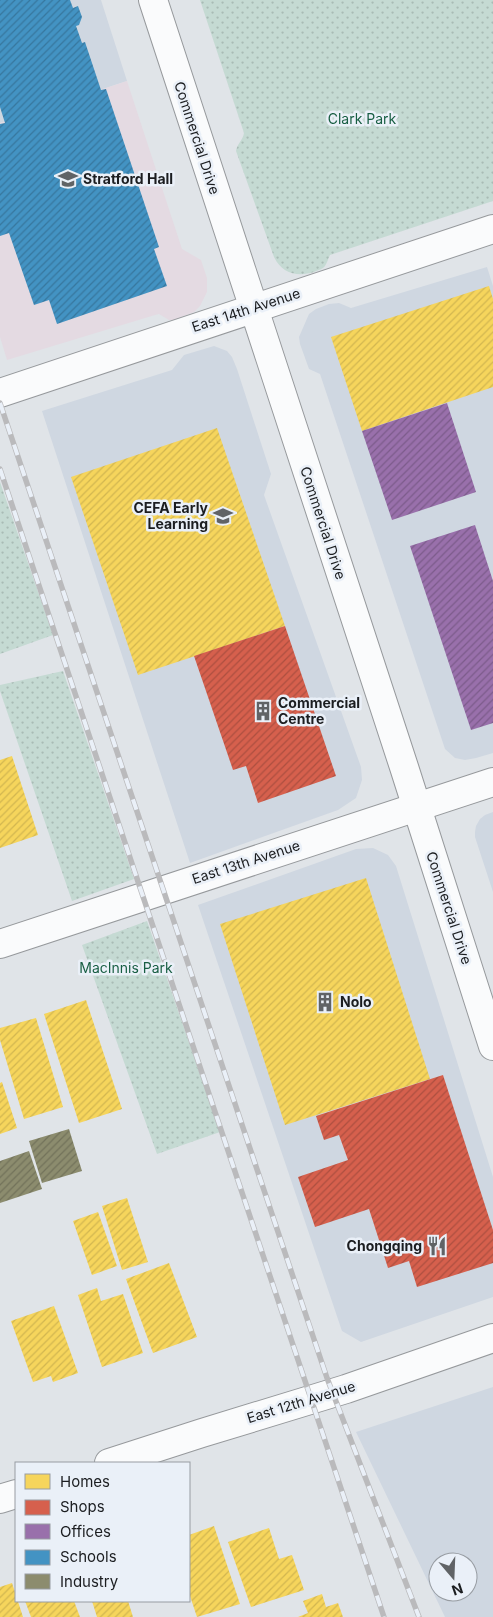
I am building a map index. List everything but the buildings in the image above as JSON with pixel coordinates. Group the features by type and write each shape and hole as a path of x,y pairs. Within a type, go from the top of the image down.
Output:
{"street":[{"name":"Commercial Drive","path":"152,0 417,806 493,1046"},
{"name":"East 14th Avenue","path":"0,393 493,229"},
{"name":"East 13th Avenue","path":"0,944 493,782"},
{"name":"East 12th Avenue","path":"112,1462 202,1432 346,1389 493,1338"},
{"path":"0,1499 15,1494"}],"shaded area":[{"path":"41,0 101,0 127,81 0,123 0,14"},
{"name":"Stratford Hall","path":"127,81 182,249 201,260 207,278 207,292 200,306 194,312 174,320 169,320 159,314 7,360 0,337 0,123"},
{"path":"487,267 493,286 493,753 465,760 455,758 445,749 320,374 309,369 299,337 309,314 329,304 339,303 351,308"},
{"path":"214,346 227,351 237,369 271,474 264,495 361,767 362,780 356,798 338,810 190,863 42,411 172,370 184,355"},
{"path":"493,812 493,892 475,832 480,819"},
{"path":"373,848 388,855 396,866 493,1177 493,1297 361,1342 342,1331 198,905 356,849"},
{"path":"493,1387 493,1617 445,1617 438,1602 478,1602 478,1552 428,1552 428,1582 356,1432"}],"green space":[{"name":"Clark Park","path":"200,0 493,0 493,201 330,255 324,267 314,272 296,274 286,271 277,263 274,257 236,151 244,133"},
{"path":"0,482 53,635 0,654"},
{"path":"63,671 134,879 72,901 0,691 0,685"},
{"name":"MacInnis Park","path":"147,921 220,1132 157,1154 82,945"}],"railway":[{"path":"0,403 327,1378 419,1617"},
{"path":"0,469 384,1617"}],"place":[{"name":"Stratford Hall","path":"68,179"},
{"name":"CEFA Early Learning","path":"223,516"},
{"name":"Commercial Centre","path":"263,711"},
{"name":"Nolo","path":"325,1002"},
{"name":"Chongqing","path":"437,1246"}]}
